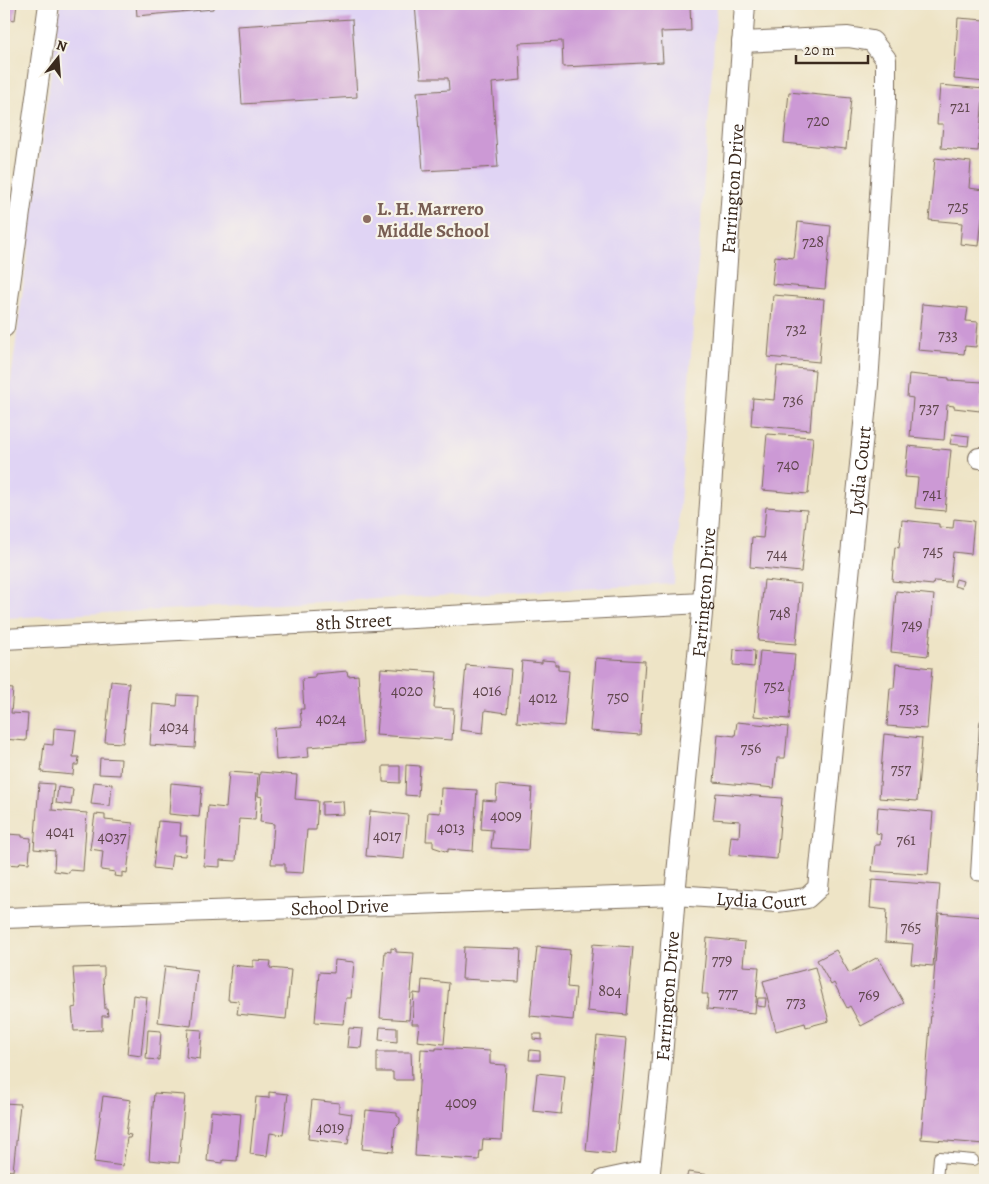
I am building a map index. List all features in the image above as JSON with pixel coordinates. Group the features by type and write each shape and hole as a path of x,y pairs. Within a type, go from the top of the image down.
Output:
{"street":[{"path":"4,327 49,4"},
{"name":"Farrington Drive","path":"649,1175 661,1070 703,602 745,4"},
{"name":"Lydia Court","path":"676,895 777,902 806,898 818,888 868,384 886,103 886,59 872,41 848,37 742,42"},
{"name":"8th Street","path":"4,639 703,602"},
{"name":"School Drive","path":"4,918 676,895"},
{"path":"603,1180 649,1175"}],"lane":[{"path":"985,724 976,875 985,876"},
{"path":"937,1180 939,1157 973,1160"}],"shaded area":[{"name":"L. H. Marrero Middle School","path":"60,4 717,4 674,584 4,618 4,434"}],"building":[{"path":"4,4 17,4 15,20 9,19 6,37 4,36"},
{"path":"136,4 213,4 213,9 137,16"},
{"path":"415,4 690,4 691,31 661,32 663,62 563,67 562,41 519,43 521,80 492,83 498,167 423,171 417,92 449,90 448,78 421,78"},
{"path":"958,18 985,20 985,82 954,79"},
{"path":"352,19 357,97 242,104 237,26"},
{"path":"940,85 984,89 978,151 941,148 943,124 937,124"},
{"path":"789,92 851,98 846,149 784,143"},
{"path":"935,158 971,162 969,188 984,190 985,194 985,218 982,217 979,246 960,244 962,223 929,220"},
{"path":"798,222 831,226 825,289 772,284 775,256 794,258"},
{"path":"773,295 824,299 819,362 768,357"},
{"path":"922,304 968,308 966,321 978,322 976,347 965,346 964,354 918,350"},
{"path":"777,366 815,370 810,430 751,425 753,398 774,400"},
{"path":"909,374 949,378 949,380 983,382 980,411 954,408 954,406 947,405 944,440 910,437 913,398 907,397"},
{"path":"767,434 813,437 808,494 762,490"},
{"path":"952,434 969,436 968,446 950,444"},
{"path":"908,446 951,450 945,511 915,508 918,478 905,477"},
{"path":"766,507 807,510 801,572 750,567 752,537 763,538"},
{"path":"954,519 974,521 971,554 953,552 950,582 934,581 933,585 892,581 895,547 899,548 902,520 939,524 939,527 953,528"},
{"path":"983,523 985,524 985,555 981,554"},
{"path":"956,579 963,581 961,588 954,586"},
{"path":"764,580 801,584 796,644 758,641"},
{"path":"896,591 934,595 928,656 891,652"},
{"path":"734,649 755,651 754,667 733,665"},
{"path":"760,651 795,654 789,719 754,716"},
{"path":"596,658 645,661 640,735 590,731"},
{"path":"542,660 555,661 555,665 558,665 558,670 569,671 564,726 517,722 522,661 542,663"},
{"path":"896,664 932,668 927,729 887,726 890,688 894,688"},
{"path":"466,665 511,669 507,713 485,710 483,733 460,730"},
{"path":"381,668 437,672 434,708 454,709 452,740 376,735"},
{"path":"347,671 348,676 358,675 363,743 308,747 309,757 276,760 274,728 302,726 300,709 304,709 302,679 315,678 315,674"},
{"path":"111,681 129,683 123,743 105,742"},
{"path":"4,688 13,689 11,713 28,714 26,741 4,739"},
{"path":"178,695 198,696 195,748 150,745 153,704 177,706"},
{"path":"737,722 788,727 785,758 777,758 774,788 714,782 718,734 735,736"},
{"path":"54,728 76,730 73,757 79,757 78,765 74,765 73,775 41,772 44,744 53,745"},
{"path":"884,734 922,738 917,801 879,798"},
{"path":"100,758 121,759 120,775 99,774"},
{"path":"406,765 420,766 418,796 405,795"},
{"path":"383,766 400,766 400,783 383,782"},
{"path":"229,772 258,774 255,820 239,819 236,861 220,860 220,867 204,866 208,806 226,808"},
{"path":"260,772 297,775 295,799 318,801 316,830 307,830 303,873 285,872 285,864 271,864 274,824 260,822 262,797 258,796"},
{"path":"94,782 112,784 110,806 91,804"},
{"path":"39,783 54,784 52,810 87,813 83,871 69,870 69,873 54,871 55,851 34,849"},
{"path":"171,783 202,786 199,817 169,814"},
{"path":"497,785 532,788 528,850 491,848 493,830 481,829 483,800 496,801"},
{"path":"58,787 73,789 71,805 56,803"},
{"path":"441,788 477,790 473,851 448,849 448,852 433,847 433,841 426,841 428,812 440,813"},
{"path":"716,793 782,798 777,859 729,855 731,836 739,837 740,821 713,819"},
{"path":"343,801 344,814 322,815 322,802"},
{"path":"878,807 933,812 928,875 872,871 875,845 880,845 881,834 876,833"},
{"path":"370,811 408,815 404,859 366,856"},
{"path":"95,814 105,815 105,820 133,823 127,873 122,872 122,877 114,876 115,872 101,870 103,851 90,849"},
{"path":"158,821 181,823 180,836 187,836 185,856 172,855 170,870 153,868"},
{"path":"7,834 31,838 29,863 20,862 19,865 4,864 4,841 6,841"},
{"path":"872,880 940,885 933,966 911,964 913,944 885,942 887,910 870,908"},
{"path":"939,913 985,917 985,1144 921,1139"},
{"path":"707,938 745,942 743,966 759,967 755,1013 707,1009 708,994 702,994"},
{"path":"593,944 633,947 627,1015 587,1011"},
{"path":"464,947 521,949 519,982 462,979"},
{"path":"537,947 570,950 567,987 576,988 573,1020 530,1016"},
{"path":"391,948 396,949 396,952 414,953 409,1020 380,1018 385,951 391,952"},
{"path":"836,950 849,973 878,957 904,1003 861,1026 850,1006 847,1008 834,983 831,985 817,960"},
{"path":"253,960 271,961 270,968 291,970 286,1019 237,1014 239,1001 228,1000 231,965 253,967"},
{"path":"335,960 354,962 351,998 346,998 343,1024 315,1022 319,972 334,973"},
{"path":"165,966 197,970 191,1026 158,1022"},
{"path":"104,967 105,1009 107,1009 108,1016 102,1016 102,1030 74,1031 72,1008 76,1007 73,968"},
{"path":"815,967 829,1021 806,1027 805,1023 776,1031 763,981"},
{"path":"422,980 449,983 444,1044 417,1041 419,1024 412,1024 414,993 421,994"},
{"path":"133,995 147,997 141,1056 127,1054"},
{"path":"758,998 766,998 765,1007 757,1006"},
{"path":"380,1027 397,1028 397,1042 379,1040"},
{"path":"349,1028 363,1029 361,1048 347,1047"},
{"path":"188,1029 202,1030 200,1059 186,1057"},
{"path":"148,1030 161,1031 159,1060 146,1059"},
{"path":"533,1034 542,1034 542,1040 533,1039"},
{"path":"597,1036 626,1039 615,1154 586,1151"},
{"path":"436,1048 490,1051 490,1064 506,1065 502,1140 483,1139 479,1160 415,1156 421,1049 436,1050"},
{"path":"530,1050 540,1051 540,1060 529,1060"},
{"path":"377,1052 411,1052 412,1080 393,1080 393,1072 377,1072"},
{"path":"537,1073 565,1076 561,1114 533,1111"},
{"path":"269,1092 288,1094 283,1135 270,1133 267,1156 250,1154 256,1097 269,1098"},
{"path":"154,1093 185,1095 179,1163 149,1160"},
{"path":"103,1096 131,1100 126,1134 131,1135 130,1138 127,1138 123,1166 94,1162"},
{"path":"312,1100 339,1103 339,1112 352,1114 348,1144 308,1139"},
{"path":"4,1103 20,1104 13,1171 4,1170"},
{"path":"366,1110 397,1113 400,1123 395,1128 393,1152 362,1149"},
{"path":"211,1111 241,1114 237,1161 223,1160 223,1163 207,1161"},
{"path":"688,1172 732,1178 732,1180 686,1180"}],"place":[{"name":"L. H. Marrero Middle School","path":"367,219"}]}
